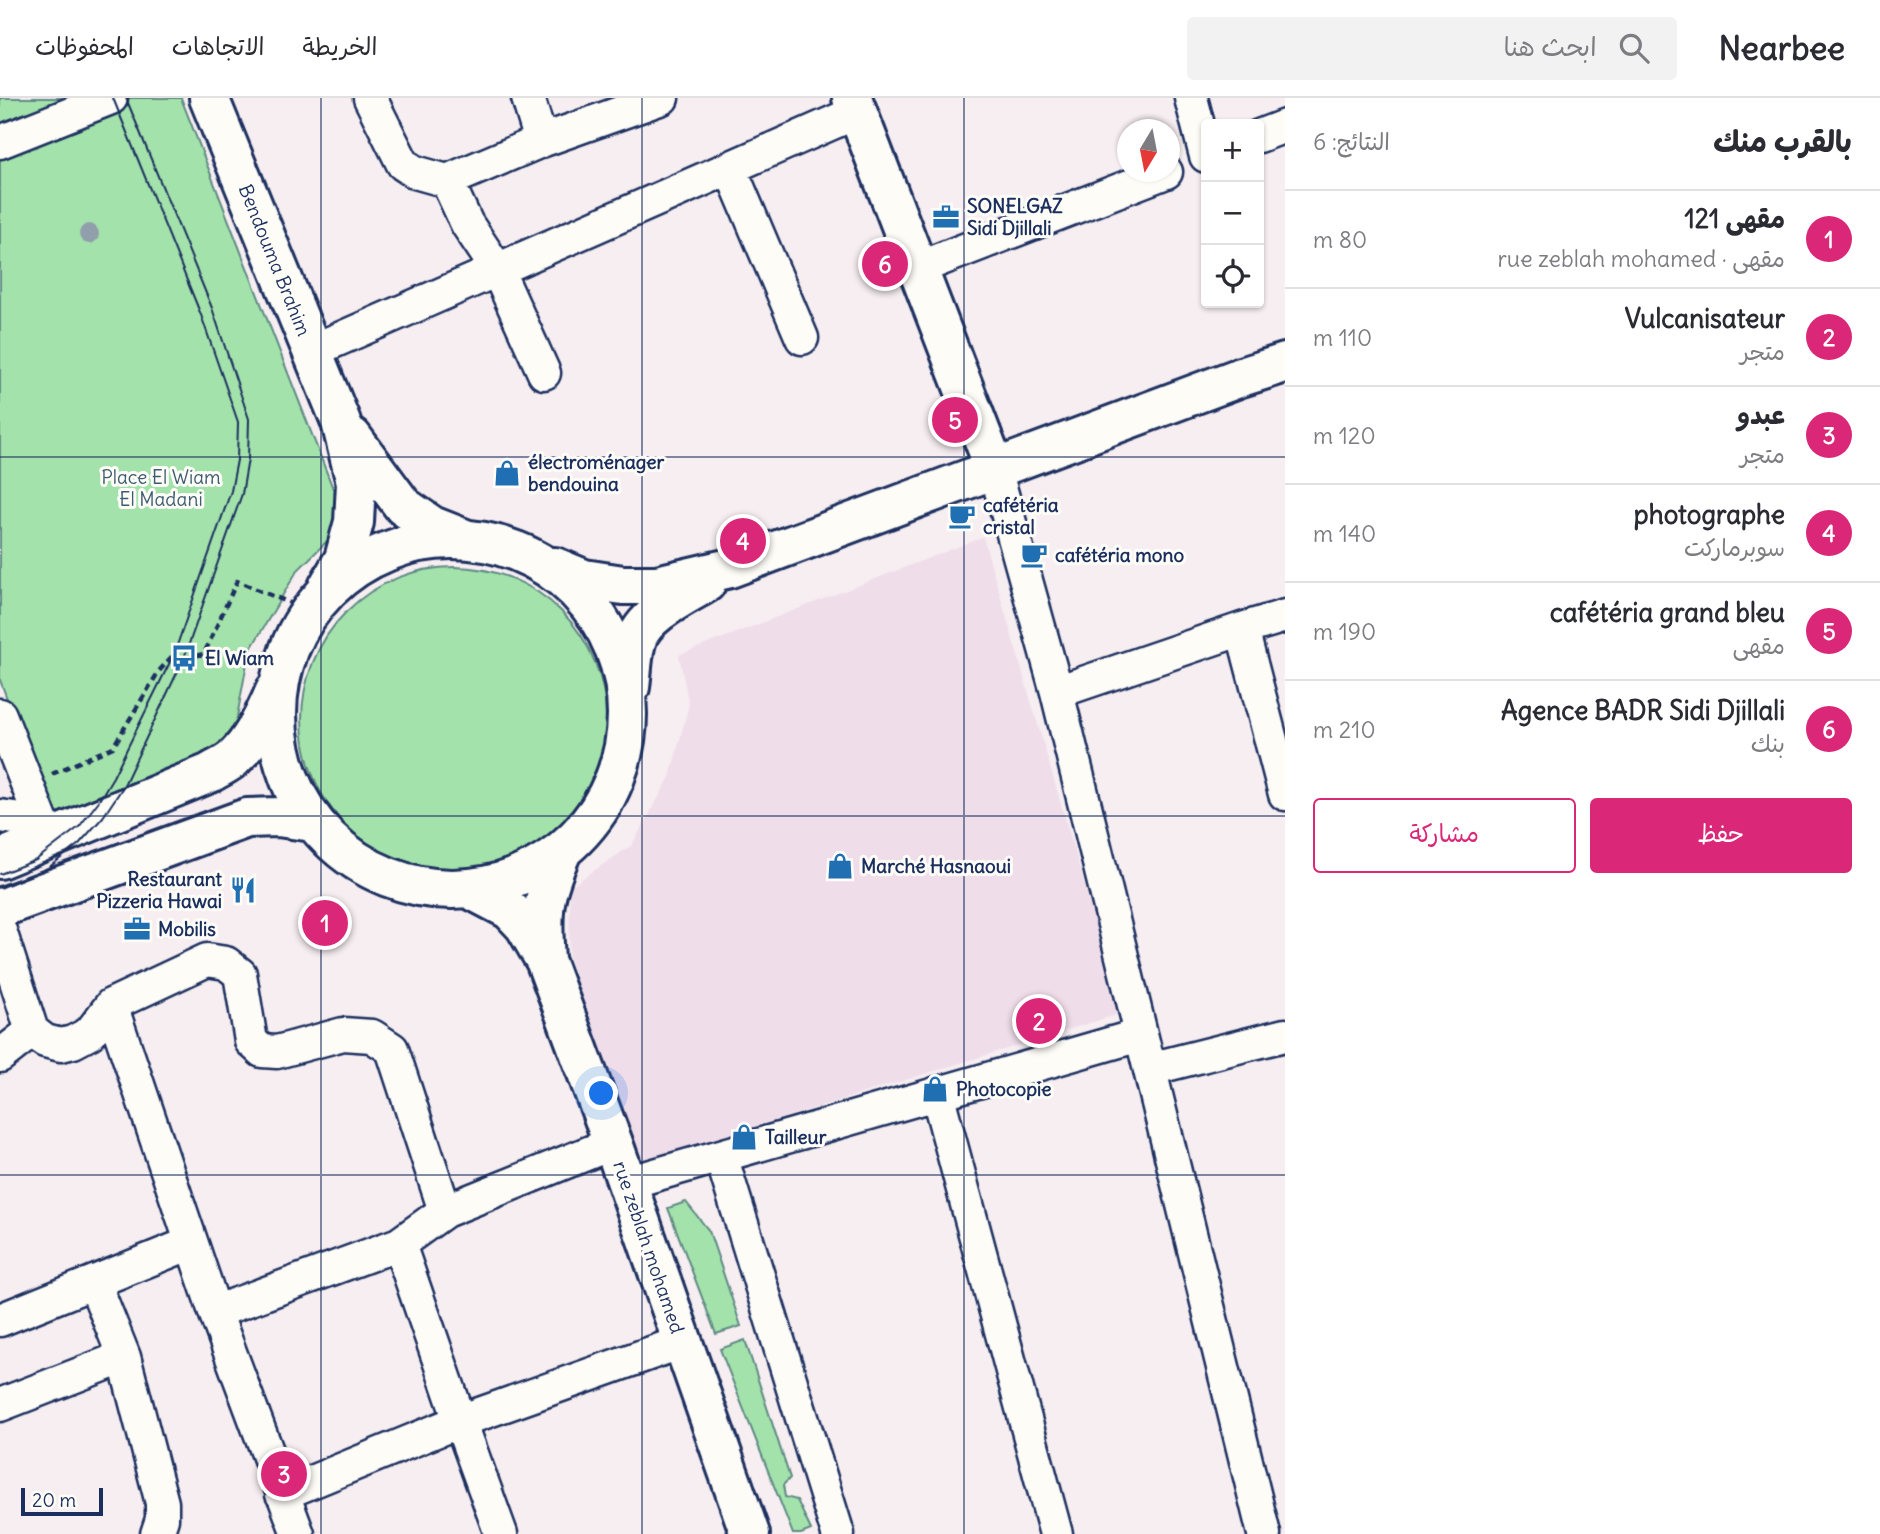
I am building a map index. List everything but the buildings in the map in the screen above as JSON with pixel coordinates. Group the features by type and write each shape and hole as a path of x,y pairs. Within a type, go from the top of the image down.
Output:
{"main road":[{"name":"Bendouma Brahim","path":"209,98 341,422"},
{"path":"855,105 995,469"},
{"path":"318,601 350,571 386,552 405,545 436,540 467,540 497,545 584,579 623,585 657,585 730,568 1241,377 1285,363"},
{"path":"341,422 403,506 432,526 467,540"},
{"path":"0,859 45,831 210,773 233,760 266,711 291,643 344,559 355,522 356,483 341,422"},
{"path":"527,556 555,572 579,594 600,620 615,649 624,680 627,713"},
{"path":"279,679 276,717 281,754 293,790 313,822 356,861 410,884 468,888 488,886 527,873 562,851 597,812 620,765 636,641 644,624 730,568"},
{"path":"0,908 247,818 278,817 313,822"},
{"path":"545,960 543,903 562,851"},
{"path":"468,888 510,910 525,926 545,960"},
{"name":"rue zeblah mohamed","path":"545,960 613,1143 750,1534"}],"street":[{"path":"0,142 111,98"},
{"path":"370,98 402,164 415,172 447,181 541,141 662,98"},
{"path":"528,98 541,141"},
{"path":"1191,98 1201,137"},
{"path":"312,351 730,168 855,105"},
{"path":"1264,134 1285,126"},
{"path":"1180,166 1201,158"},
{"path":"730,168 802,338"},
{"path":"447,181 467,224 497,269 544,373"},
{"path":"918,268 1140,182"},
{"path":"995,469 1057,692 1264,1534"},
{"path":"1057,692 1285,616"},
{"path":"1242,629 1285,791"},
{"path":"0,715 45,831"},
{"path":"0,816 45,831"},
{"path":"0,930 32,1031 45,1041 61,1045 73,1042 90,1033 111,1005 207,960 226,963 240,974 251,1041 262,1051 277,1052 343,1034 372,1036 391,1049 445,1211"},
{"path":"111,1005 215,1312 298,1534"},
{"path":"0,1056 32,1031"},
{"path":"627,1183 1140,1035"},
{"path":"1150,1069 1285,1035"},
{"path":"937,1093 1056,1534"},
{"path":"215,1312 399,1244 445,1211 613,1143"},
{"path":"721,1156 838,1534"},
{"path":"0,1320 191,1243"},
{"path":"399,1244 501,1534"},
{"path":"94,1282 124,1357 162,1503 162,1519 157,1534"},
{"path":"282,1494 460,1421 682,1342"},
{"path":"0,1405 124,1357"}],"path":[{"path":"184,659 204,654 237,581 318,601"},
{"path":"27,785 113,747 159,671 174,654"}],"shaded area":[{"name":"Marché Hasnaoui","path":"983,537 1122,1013 637,1163 569,958 570,887 632,845 670,777 689,705 679,655"}],"green space":[{"name":"Place El Wiam El Madani","path":"0,98 181,98 346,522 297,571 249,652 234,733 233,770 61,842 0,680"},
{"path":"454,567 484,570 512,579 538,593 561,612 580,635 594,661 603,689 606,719 603,749 594,777 580,803 561,826 538,845 512,859 484,868 454,871 424,868 396,859 370,845 347,826 328,803 314,777 305,749 302,719 305,689 314,661 328,635 347,612 370,593 396,579 424,570"},
{"path":"686,1202 709,1231 741,1326 716,1334 668,1208"},
{"path":"745,1340 790,1478 783,1485 785,1497 797,1500 811,1530 801,1534 793,1534 720,1349"}],"tram line":[{"path":"0,874 36,860 79,827 113,777 174,654 231,491 237,460 238,422 201,315 113,98"},
{"path":"0,888 48,868 79,844 103,817 123,787 184,658 242,494 248,459 249,419 212,308 126,98"}],"place":[{"name":"SONELGAZ Sidi Djillali","path":"946,217"},
{"name":"Agence BADR Sidi Djillali","path":"885,264"},
{"name":"cafétéria grand bleu","path":"955,420"},
{"name":"électroménager bendouina","path":"507,473"},
{"name":"cafétéria cristal","path":"962,516"},
{"name":"photographe","path":"743,541"},
{"name":"cafétéria mono","path":"1034,555"},
{"name":"El Wiam","path":"184,658"},
{"name":"Marché Hasnaoui","path":"840,866"},
{"name":"Restaurant Pizzeria Hawai","path":"243,890"},
{"name":"مقهى 121","path":"325,923"},
{"name":"Mobilis","path":"137,929"},
{"name":"Vulcanisateur","path":"1039,1021"},
{"name":"Photocopie","path":"935,1089"},
{"name":"Tailleur","path":"744,1137"},
{"name":"عبدو","path":"284,1474"}]}
